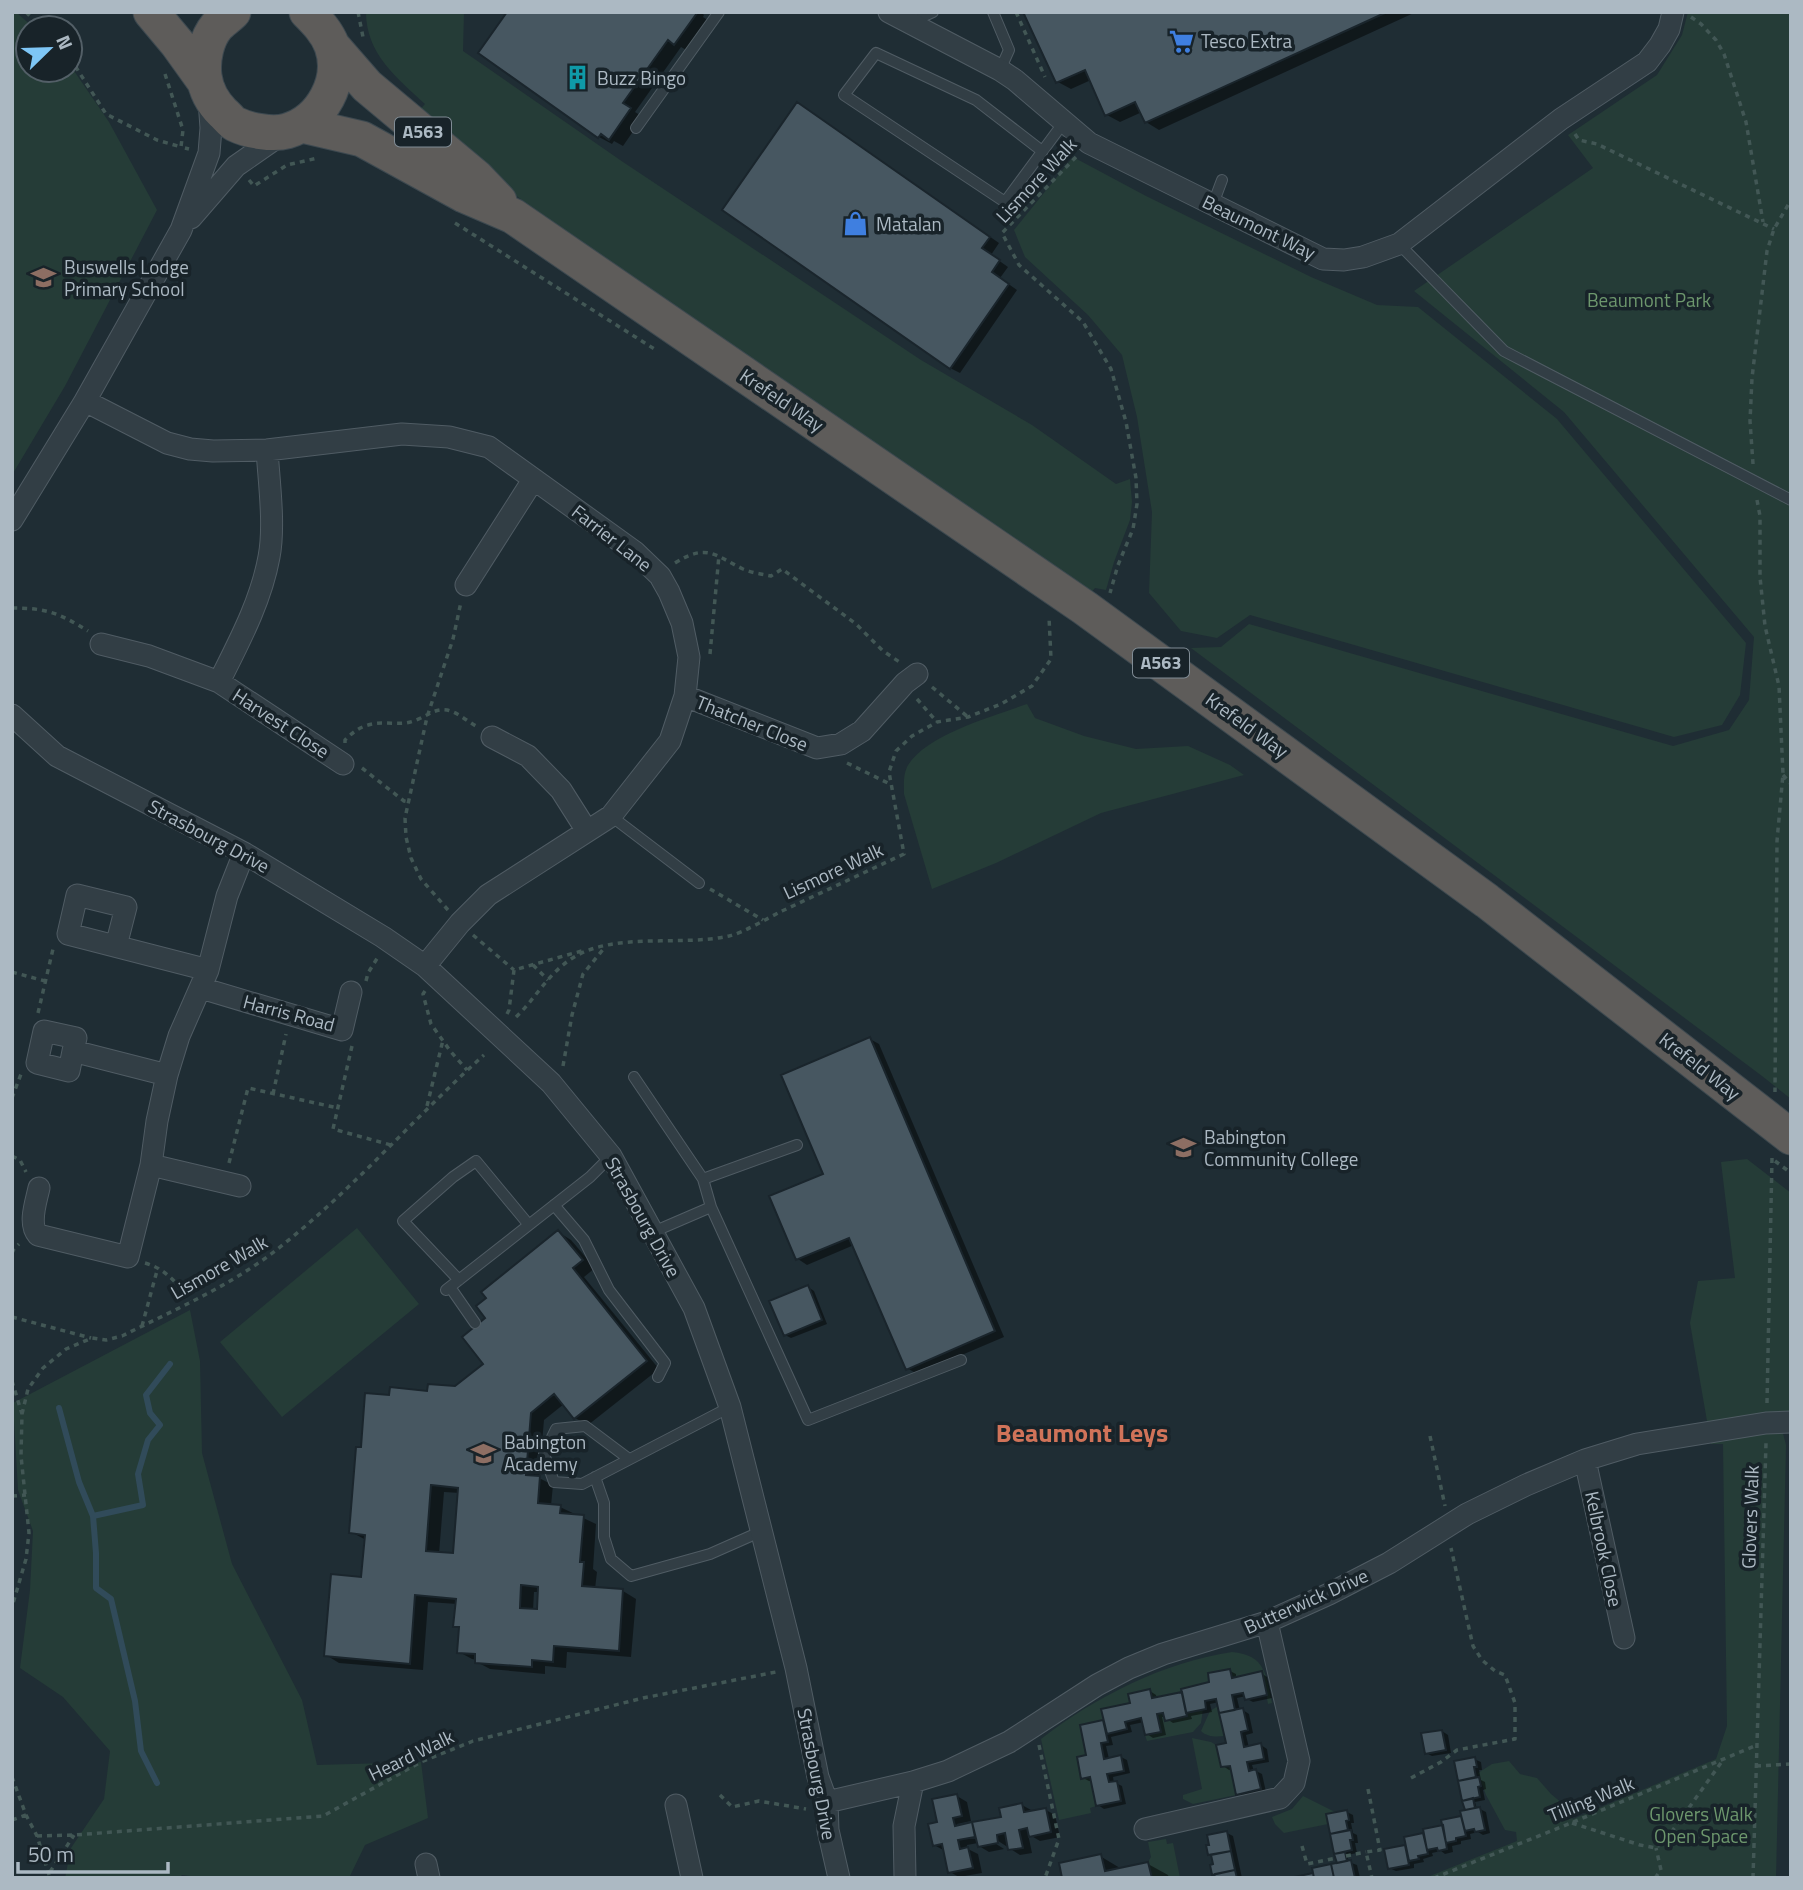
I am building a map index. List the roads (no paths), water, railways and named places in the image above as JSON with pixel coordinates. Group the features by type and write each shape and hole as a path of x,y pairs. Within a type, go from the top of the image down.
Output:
{"highway":[{"path":"151,12 177,43 207,88"},
{"path":"207,88 203,68 207,44 216,27 233,12"},
{"name":"Krefeld Way","path":"307,12 324,29 332,47 367,86 477,178 513,216"},
{"path":"295,128 324,105 333,84 335,66 332,47"},
{"name":"Krefeld Way","path":"207,88 216,107 235,124 268,133 295,128 362,139 464,195 513,216 1085,608 1487,901 1776,1149"}],"street":[{"name":"Beaumont Way","path":"889,12 1000,69 1089,143 1323,259 1344,260 1363,257 1399,244 1561,118 1647,62 1669,29 1673,12"},
{"path":"12,520 85,401 181,230 209,153 211,128 207,88"},
{"path":"181,230 236,166 295,128"},
{"name":"Farrier Lane","path":"85,401 167,443 190,449 267,450 401,434 449,437 489,447 635,552 660,576 682,623 689,657 685,696 670,741 611,816 488,895 460,923 431,970"},
{"name":"Harvest Close","path":"219,682 262,586 270,555 271,502 267,450"},
{"path":"466,585 533,480"},
{"name":"Harvest Close","path":"101,644 149,656 219,682 348,759"},
{"name":"Thatcher Close","path":"685,696 817,748 841,744 862,732 911,679"},
{"name":"Strasbourg Drive","path":"12,715 57,756 244,853 383,937 431,970 551,1083 611,1156 694,1308 730,1406 796,1668 818,1777 827,1807 828,1830 839,1878"},
{"path":"492,737 528,756 561,790 587,831"},
{"path":"39,1188 33,1223 34,1231 38,1235 128,1257 151,1165 167,1075 204,979 227,896 244,853"},
{"name":"Harris Road","path":"116,946 126,907 77,895 68,934 116,946 290,1015 342,1030 351,992"},
{"path":"44,1031 76,1038 73,1051 69,1071 37,1063 44,1031"},
{"path":"73,1051 167,1075"},
{"path":"151,1165 232,1184"},
{"name":"Butterwick Drive","path":"827,1807 948,1771 1009,1742 1097,1685 1129,1668 1163,1654 1267,1622 1329,1594 1389,1563 1467,1514 1585,1460 1637,1444 1766,1423 1791,1422"},
{"name":"Kelbrook Close","path":"1585,1460 1624,1638"},
{"path":"1145,1829 1280,1798 1294,1783 1299,1761 1267,1622"},
{"path":"905,1878 904,1826 913,1782"},
{"path":"676,1805 692,1878"}],"lane":[{"path":"636,128 719,12"},
{"path":"909,23 933,12"},
{"path":"993,12 1009,50 1000,69"},
{"path":"1042,151 975,100 876,53 844,95 1005,202 1064,122"},
{"path":"1213,204 1222,180"},
{"path":"1399,244 1504,351 1791,500"},
{"path":"611,816 699,883"},
{"path":"634,1077 703,1179 711,1207 808,1420 961,1360"},
{"path":"703,1179 797,1145"},
{"path":"451,1285 590,1177 611,1156"},
{"path":"475,1322 403,1221 453,1177 476,1161 529,1225"},
{"path":"554,1205 584,1240 609,1290 665,1363 658,1377"},
{"path":"653,1232 711,1207"},
{"path":"629,1460 585,1426 556,1429 544,1454 554,1482 582,1484 629,1460 730,1406"},
{"path":"596,1477 604,1503 604,1537 611,1559 631,1576 710,1554 762,1531"}],"waterway":[{"path":"93,1516 143,1505 138,1474 148,1440 160,1425 150,1413 146,1395 170,1364"},
{"path":"59,1408 79,1482 93,1516 96,1588 111,1599 135,1701 141,1751 157,1783"}],"place":[{"name":"Tesco Extra","path":"1181,41"},
{"name":"Buzz Bingo","path":"577,78"},
{"name":"Matalan","path":"856,224"},
{"name":"Buswells Lodge Primary School","path":"44,278"},
{"name":"Babington Community College","path":"1184,1148"},
{"name":"Babington Academy","path":"484,1453"}],"district":[{"name":"Beaumont Leys","path":"1082,1433"}],"park label":[{"name":"Beaumont Park","path":"1649,300"},
{"name":"Glovers Walk Open Space","path":"1701,1825"}]}
